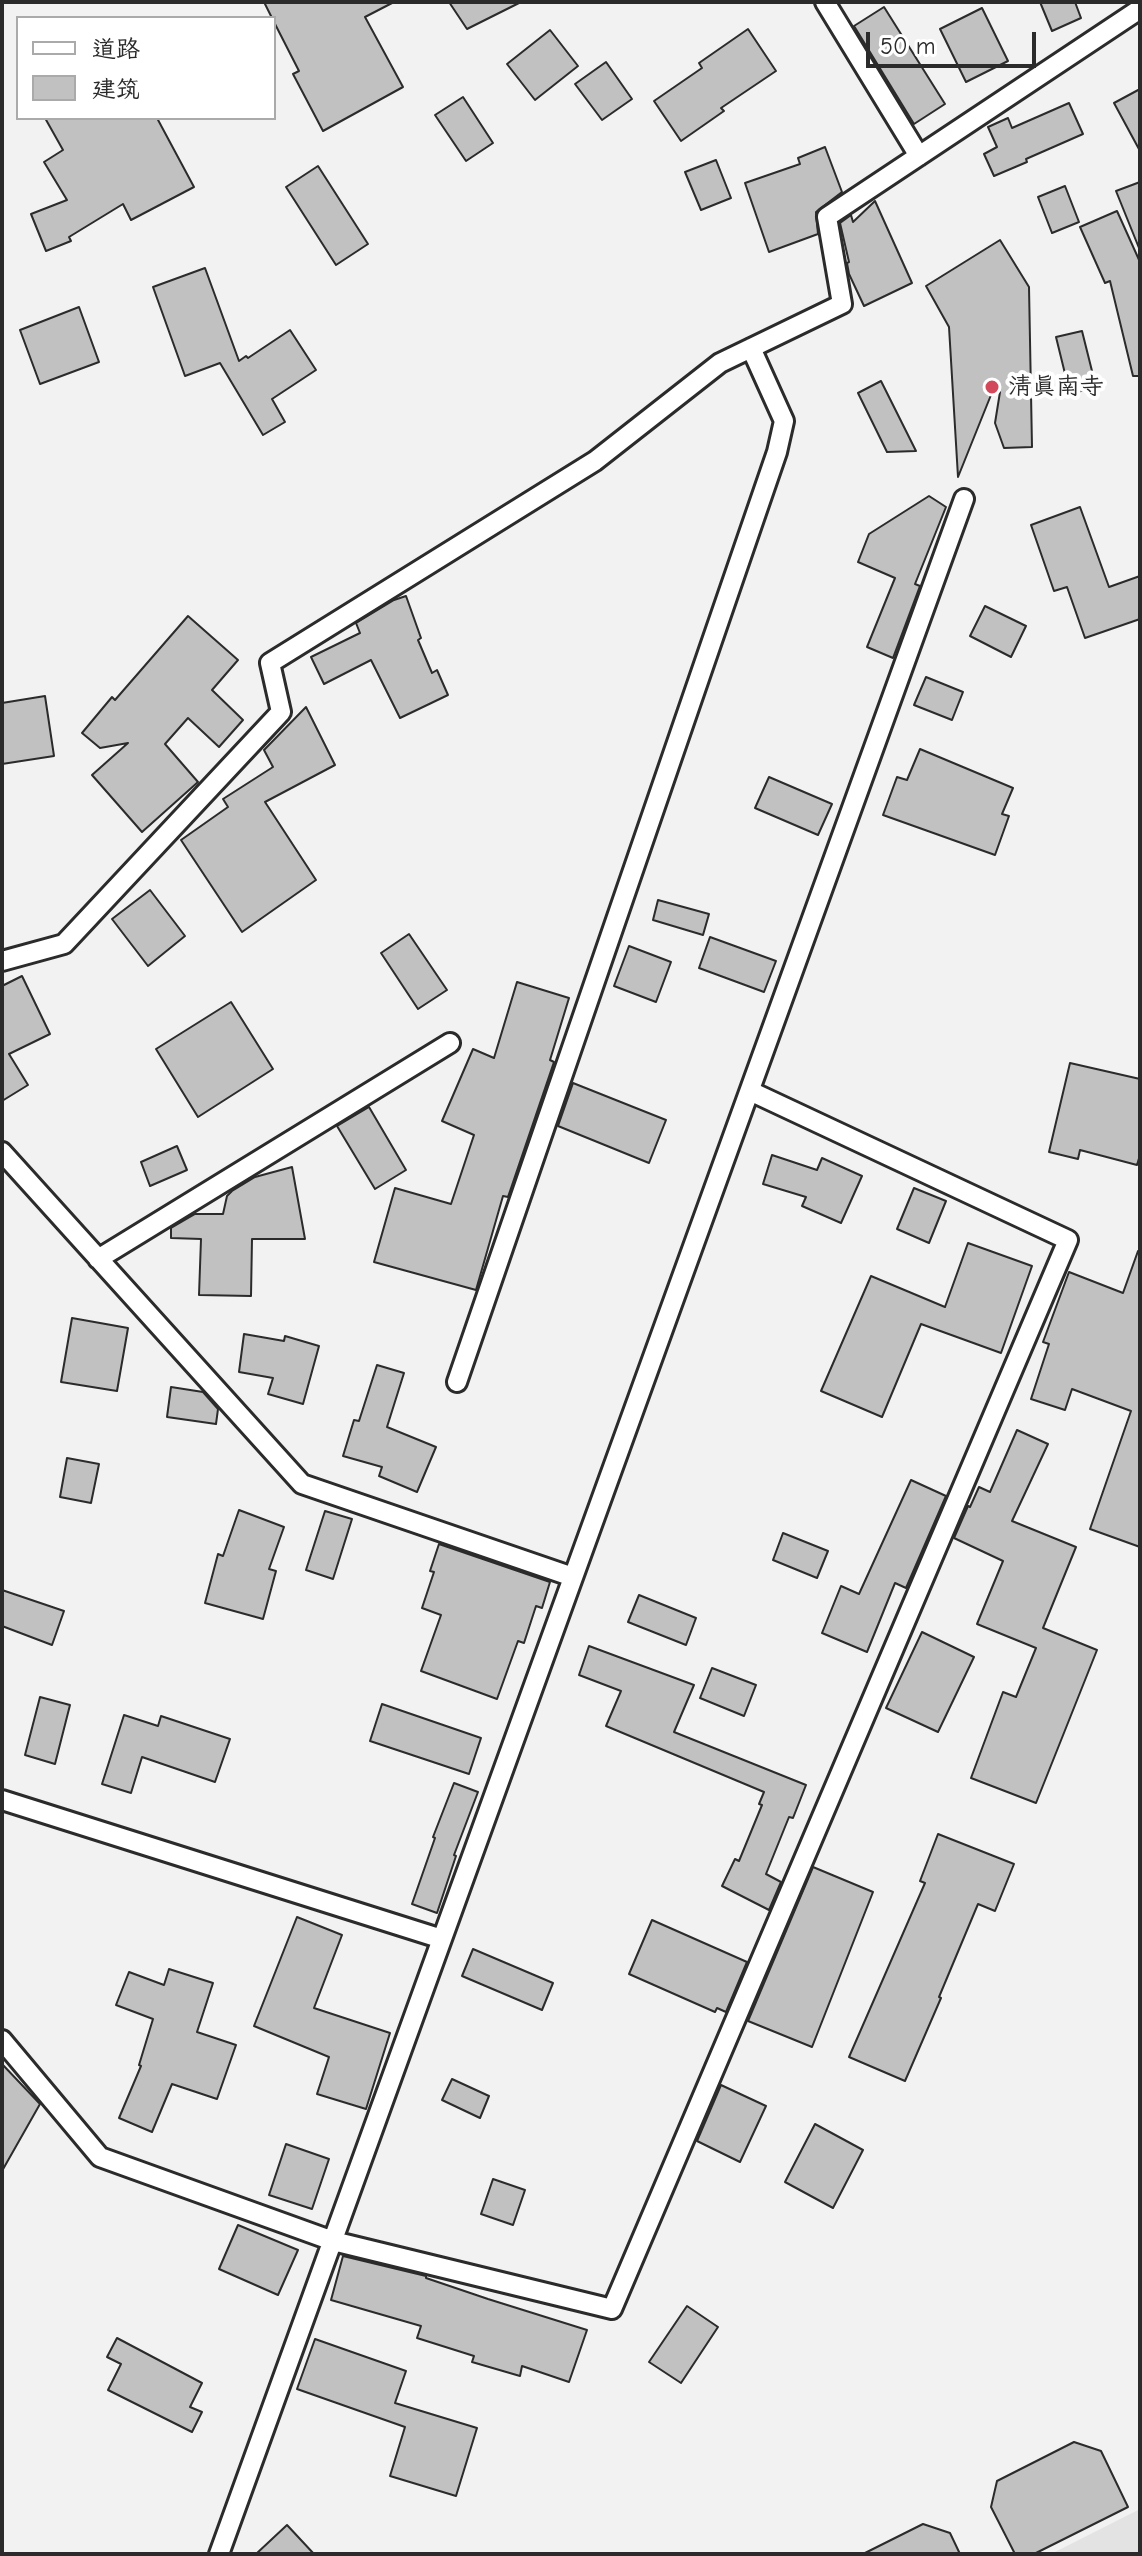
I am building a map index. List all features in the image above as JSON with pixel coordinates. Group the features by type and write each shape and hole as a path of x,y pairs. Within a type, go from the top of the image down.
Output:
{"street":[{"path":"825,2 919,156"},
{"path":"2,961 64,944 281,712 270,663 595,461 720,363 842,304 827,217 1140,9"},
{"path":"457,1382 777,452 784,421 751,348"},
{"path":"219,2554 964,499"},
{"path":"98,1259 450,1043"},
{"path":"2,2040 100,2157 333,2241 612,2309 1068,1240 750,1091"},
{"path":"2,1152 302,1484 573,1577"},
{"path":"2,1800 442,1939"}],"shaded area":[{"path":"1140,2509 1140,2554 1051,2554"}],"building":[{"path":"264,2 394,2 365,17 403,87 323,131 293,74 299,71 276,26 276,16 271,16"},
{"path":"449,2 521,2 467,29"},
{"path":"1040,2 1075,2 1081,18 1052,31"},
{"path":"884,7 945,104 914,124 854,26"},
{"path":"982,8 1008,61 966,82 940,29"},
{"path":"748,29 776,71 721,108 724,111 681,141 654,101 702,68 699,63"},
{"path":"550,30 578,66 535,100 507,64"},
{"path":"606,62 632,99 602,120 575,84"},
{"path":"1140,89 1140,151 1114,103"},
{"path":"463,97 493,143 466,161 435,115"},
{"path":"1069,103 1083,134 994,176 984,154 997,147 988,127 1008,118 1012,128"},
{"path":"46,120 158,120 194,187 131,220 123,204 69,237 71,241 46,251 31,214 67,200 44,162 63,150"},
{"path":"825,147 842,192 816,212 818,234 769,252 745,183 800,164 798,158"},
{"path":"716,160 731,198 701,210 685,172"},
{"path":"318,166 368,244 336,265 286,187"},
{"path":"1140,182 1140,248 1139,248 1116,191"},
{"path":"1065,186 1079,222 1052,233 1038,197"},
{"path":"875,201 912,283 864,306 849,274 840,223 851,215 853,222"},
{"path":"1117,211 1140,262 1140,376 1133,376 1110,281 1105,283 1080,227"},
{"name":"清真南寺","path":"1000,240 1029,287 1032,447 1004,448 995,423 1000,392 993,390 958,477 949,327 926,286"},
{"path":"205,268 239,361 290,330 316,370 272,399 285,422 263,435 220,363 185,376 153,287"},
{"path":"79,307 99,362 40,384 20,330"},
{"path":"1082,331 1096,387 1070,394 1056,337"},
{"path":"881,381 916,451 887,452 858,393"},
{"path":"929,496 946,507 915,584 920,586 893,658 867,647 895,578 858,562 869,534"},
{"path":"1080,507 1109,587 1140,576 1140,619 1085,638 1067,587 1054,591 1031,525"},
{"path":"406,596 421,638 418,640 432,673 437,670 448,695 400,718 371,660 324,684 311,657 360,633 356,623"},
{"path":"985,606 1026,626 1011,657 970,636"},
{"path":"188,616 238,660 212,690 243,720 219,747 188,718 165,744 198,782 142,832 92,775 128,743 100,748 82,733"},
{"path":"926,677 963,692 952,720 914,705"},
{"path":"45,696 54,756 2,764 2,703"},
{"path":"306,707 335,765 265,802 316,880 242,932 181,840 228,807 223,799 273,767 264,750"},
{"path":"920,749 1013,788 1002,814 1009,816 995,855 883,815 897,777 907,780"},
{"path":"769,777 832,804 818,835 755,808"},
{"path":"150,890 185,936 148,966 112,919"},
{"path":"658,900 709,914 703,935 653,920"},
{"path":"409,934 447,990 418,1009 381,953"},
{"path":"710,937 776,961 764,992 699,968"},
{"path":"629,946 671,962 656,1002 614,986"},
{"path":"22,976 50,1034 9,1054 28,1085 2,1101 2,986"},
{"path":"517,982 569,998 550,1060 554,1062 508,1197 503,1196 476,1290 374,1262 395,1188 451,1204 474,1135 442,1121 473,1049 494,1058"},
{"path":"231,1002 273,1069 198,1117 156,1049"},
{"path":"1070,1063 1140,1079 1140,1155 1137,1165 1080,1150 1078,1159 1049,1152"},
{"path":"573,1083 666,1120 649,1163 558,1126"},
{"path":"369,1107 406,1170 375,1189 337,1126"},
{"path":"177,1146 187,1170 150,1186 141,1162"},
{"path":"772,1155 817,1170 822,1158 862,1176 841,1223 802,1206 806,1197 763,1184"},
{"path":"292,1167 305,1239 252,1239 251,1296 199,1295 201,1239 171,1238 171,1228 195,1214 223,1214 227,1196 232,1191 255,1177"},
{"path":"914,1188 946,1201 929,1243 897,1229"},
{"path":"968,1243 1032,1266 1001,1353 921,1324 882,1417 821,1391 871,1276 945,1307"},
{"path":"1138,1251 1140,1547 1090,1529 1131,1411 1072,1389 1065,1410 1031,1399 1049,1344 1043,1342 1069,1272 1123,1293"},
{"path":"72,1318 128,1328 117,1391 61,1382"},
{"path":"244,1334 284,1341 285,1336 319,1346 303,1404 268,1394 273,1378 239,1372"},
{"path":"377,1365 404,1373 387,1427 436,1447 417,1492 379,1476 382,1467 343,1456 354,1420 359,1421"},
{"path":"171,1387 203,1392 218,1409 216,1424 167,1417"},
{"path":"1017,1430 1048,1444 1012,1521 1076,1547 1043,1628 1097,1650 1036,1803 971,1778 1003,1692 1016,1697 1036,1648 977,1624 1003,1561 954,1538 979,1487 990,1492"},
{"path":"67,1458 99,1464 91,1503 60,1497"},
{"path":"911,1480 946,1496 906,1588 895,1583 867,1652 822,1633 841,1586 859,1594"},
{"path":"239,1510 284,1527 269,1569 276,1571 263,1619 205,1603 218,1554 223,1556"},
{"path":"325,1511 352,1519 333,1579 306,1570"},
{"path":"783,1533 828,1551 817,1578 773,1560"},
{"path":"439,1544 550,1582 542,1608 536,1606 524,1643 518,1641 497,1699 421,1671 441,1615 422,1608"},
{"path":"2,1590 64,1611 52,1645 2,1626"},
{"path":"639,1595 696,1618 686,1645 628,1622"},
{"path":"922,1632 974,1657 938,1732 886,1708"},
{"path":"589,1646 694,1685 674,1732 806,1785 766,1874 781,1882 769,1910 722,1886 735,1859 739,1861 762,1805 759,1804 764,1792 606,1726 621,1691 579,1675"},
{"path":"712,1668 756,1685 744,1716 700,1698"},
{"path":"40,1697 70,1705 55,1764 25,1755"},
{"path":"382,1704 481,1738 469,1774 370,1741"},
{"path":"124,1715 158,1726 161,1716 230,1739 215,1782 142,1757 131,1793 102,1784"},
{"path":"454,1783 478,1792 454,1855 437,1913 412,1904"},
{"path":"938,1834 1014,1864 995,1911 978,1904 905,2081 849,2057 925,1883 920,1881"},
{"path":"813,1867 873,1892 812,2047 748,2021"},
{"path":"297,1917 342,1935 314,2008 390,2033 366,2109 317,2094 329,2057 254,2026"},
{"path":"652,1920 747,1962 726,2012 717,2008 715,2012 629,1974"},
{"path":"473,1949 553,1983 542,2010 462,1976"},
{"path":"169,1969 213,1983 197,2032 236,2045 217,2099 172,2084 152,2132 119,2118 141,2066 153,2019 116,2005 129,1972 164,1985"},
{"path":"2,2064 40,2104 2,2171"},
{"path":"452,2079 489,2096 480,2118 442,2100"},
{"path":"721,2085 766,2106 740,2162 697,2141"},
{"path":"815,2124 863,2150 833,2208 785,2182"},
{"path":"286,2144 329,2159 312,2209 269,2195"},
{"path":"493,2179 525,2190 513,2225 481,2214"},
{"path":"238,2225 298,2250 278,2295 219,2269"},
{"path":"343,2256 426,2276 587,2330 569,2382 522,2366 520,2376 472,2362 474,2356 417,2338 421,2326 331,2300"},
{"path":"687,2306 718,2327 681,2383 649,2362"},
{"path":"117,2338 202,2383 190,2407 202,2412 192,2432 108,2390 121,2364 107,2357"},
{"path":"315,2339 406,2371 395,2403 477,2428 456,2496 390,2476 405,2427 297,2389"},
{"path":"1074,2442 1101,2451 1128,2507 1034,2554 1015,2554 991,2507 997,2481"},
{"path":"923,2524 950,2533 960,2554 863,2554"},
{"path":"287,2525 314,2554 256,2554"}],"place":[{"name":"清真南寺","path":"992,387"}]}
